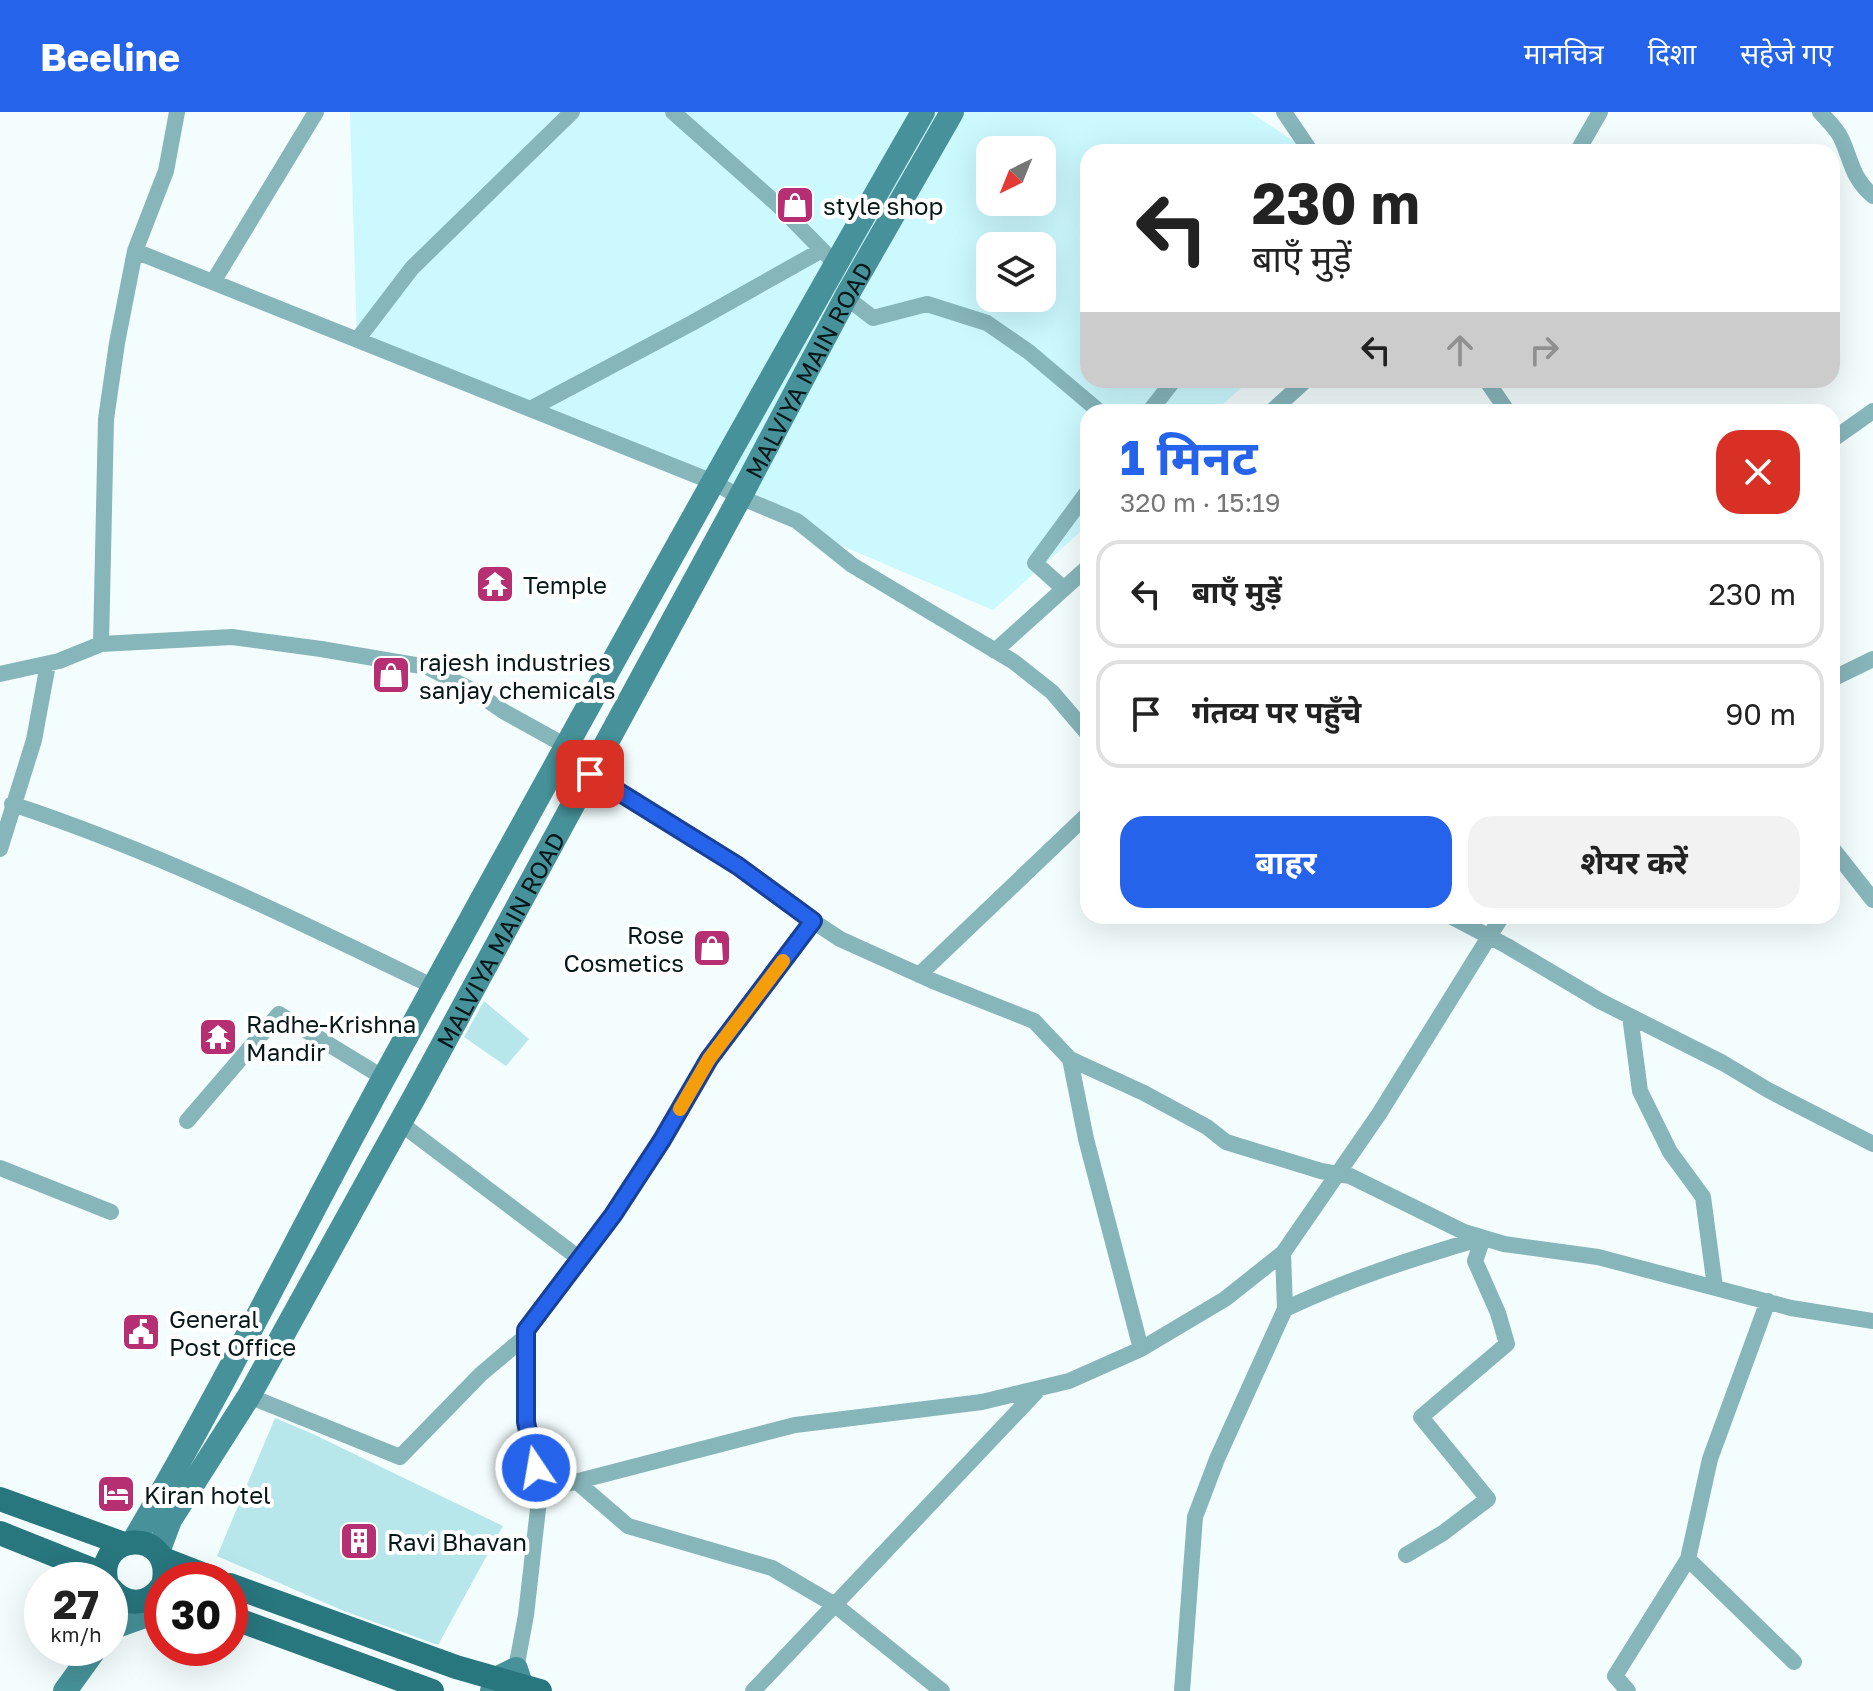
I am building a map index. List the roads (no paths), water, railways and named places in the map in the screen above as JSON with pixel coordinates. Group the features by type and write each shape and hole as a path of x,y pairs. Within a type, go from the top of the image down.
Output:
{"main road":[{"path":"0,1499 128,1543 151,1546 155,1562"},
{"path":"0,1533 72,1562"},
{"path":"109,1562 109,1556 128,1543"},
{"path":"248,1592 514,1685"},
{"path":"248,1624 422,1689"}],"street":[{"path":"101,644 106,419 135,251 166,171 177,112"},
{"path":"213,282 316,112"},
{"path":"357,340 412,268 572,112"},
{"path":"673,112 778,205 829,256 873,318 927,304 987,323 1029,352 1091,404"},
{"name":"MALVIYA MAIN ROAD","path":"128,1543 175,1472 384,1078 713,482 829,256 923,112"},
{"name":"MALVIYA MAIN ROAD","path":"164,1562 170,1520 249,1396 851,289 952,112"},
{"path":"1284,112 1306,144"},
{"path":"1582,144 1600,112"},
{"path":"1820,112 1841,137 1848,162 1863,188 1873,196"},
{"path":"135,251 713,482 797,521 852,565 995,651 1052,692 1080,725"},
{"path":"530,409 692,323 829,256"},
{"path":"1156,404 1168,388"},
{"path":"1280,404 1297,388"},
{"path":"1840,434 1873,411"},
{"path":"1063,588 1035,563 1080,502"},
{"path":"995,651 1080,574"},
{"path":"0,674 48,664 101,644 232,637 427,667 566,746 840,939 919,975 1034,1021 1070,1059 1144,1093 1207,1127 1226,1142 1350,1176 1439,1220 1504,1244 1598,1257 1768,1301 1873,1321"},
{"path":"1840,675 1873,659"},
{"path":"0,849 34,740 48,664"},
{"path":"12,804 147,852 434,987"},
{"path":"919,975 1080,822"},
{"path":"1840,858 1873,900"},
{"path":"514,1685 526,1615 540,1491 526,1422 526,1330 580,1259 662,1140 709,1059 813,921"},
{"path":"1466,924 1630,1016 1873,1144"},
{"path":"540,1491 795,1425 982,1402 1069,1381 1141,1349 1225,1299 1283,1253 1379,1114 1497,924"},
{"path":"187,1121 279,1014 384,1078"},
{"path":"1630,1016 1640,1091 1670,1152 1703,1197 1715,1287"},
{"path":"1070,1059 1086,1139 1141,1349"},
{"path":"400,1123 580,1259"},
{"path":"0,1168 111,1212"},
{"path":"1285,1309 1338,1284 1483,1238"},
{"path":"1406,1555 1443,1533 1488,1499 1421,1417 1507,1344 1498,1313 1475,1261 1483,1238"},
{"path":"1182,1691 1195,1517 1217,1459 1285,1309 1283,1253"},
{"path":"1628,1691 1615,1676 1688,1559 1710,1459 1768,1301"},
{"path":"249,1396 400,1457 481,1374 526,1336"},
{"path":"753,1691 1040,1388"},
{"path":"577,1482 628,1526 772,1568 835,1605 942,1691"},
{"path":"56,1553 62,1562"},
{"path":"1688,1559 1794,1662"},
{"path":"128,1614 144,1598"},
{"path":"248,1633 279,1635"},
{"path":"58,1690 68,1666"},
{"path":"58,1690 80,1666"}],"place":[{"name":"style shop","path":"795,205"},
{"name":"Temple","path":"495,584"},
{"name":"rajesh industries sanjay chemicals","path":"391,675"},
{"name":"Rose Cosmetics","path":"712,948"},
{"name":"Radhe-Krishna Mandir","path":"218,1037"},
{"name":"General Post Office","path":"141,1332"},
{"name":"Kiran hotel","path":"116,1494"},
{"name":"Ravi Bhavan","path":"359,1541"}]}
